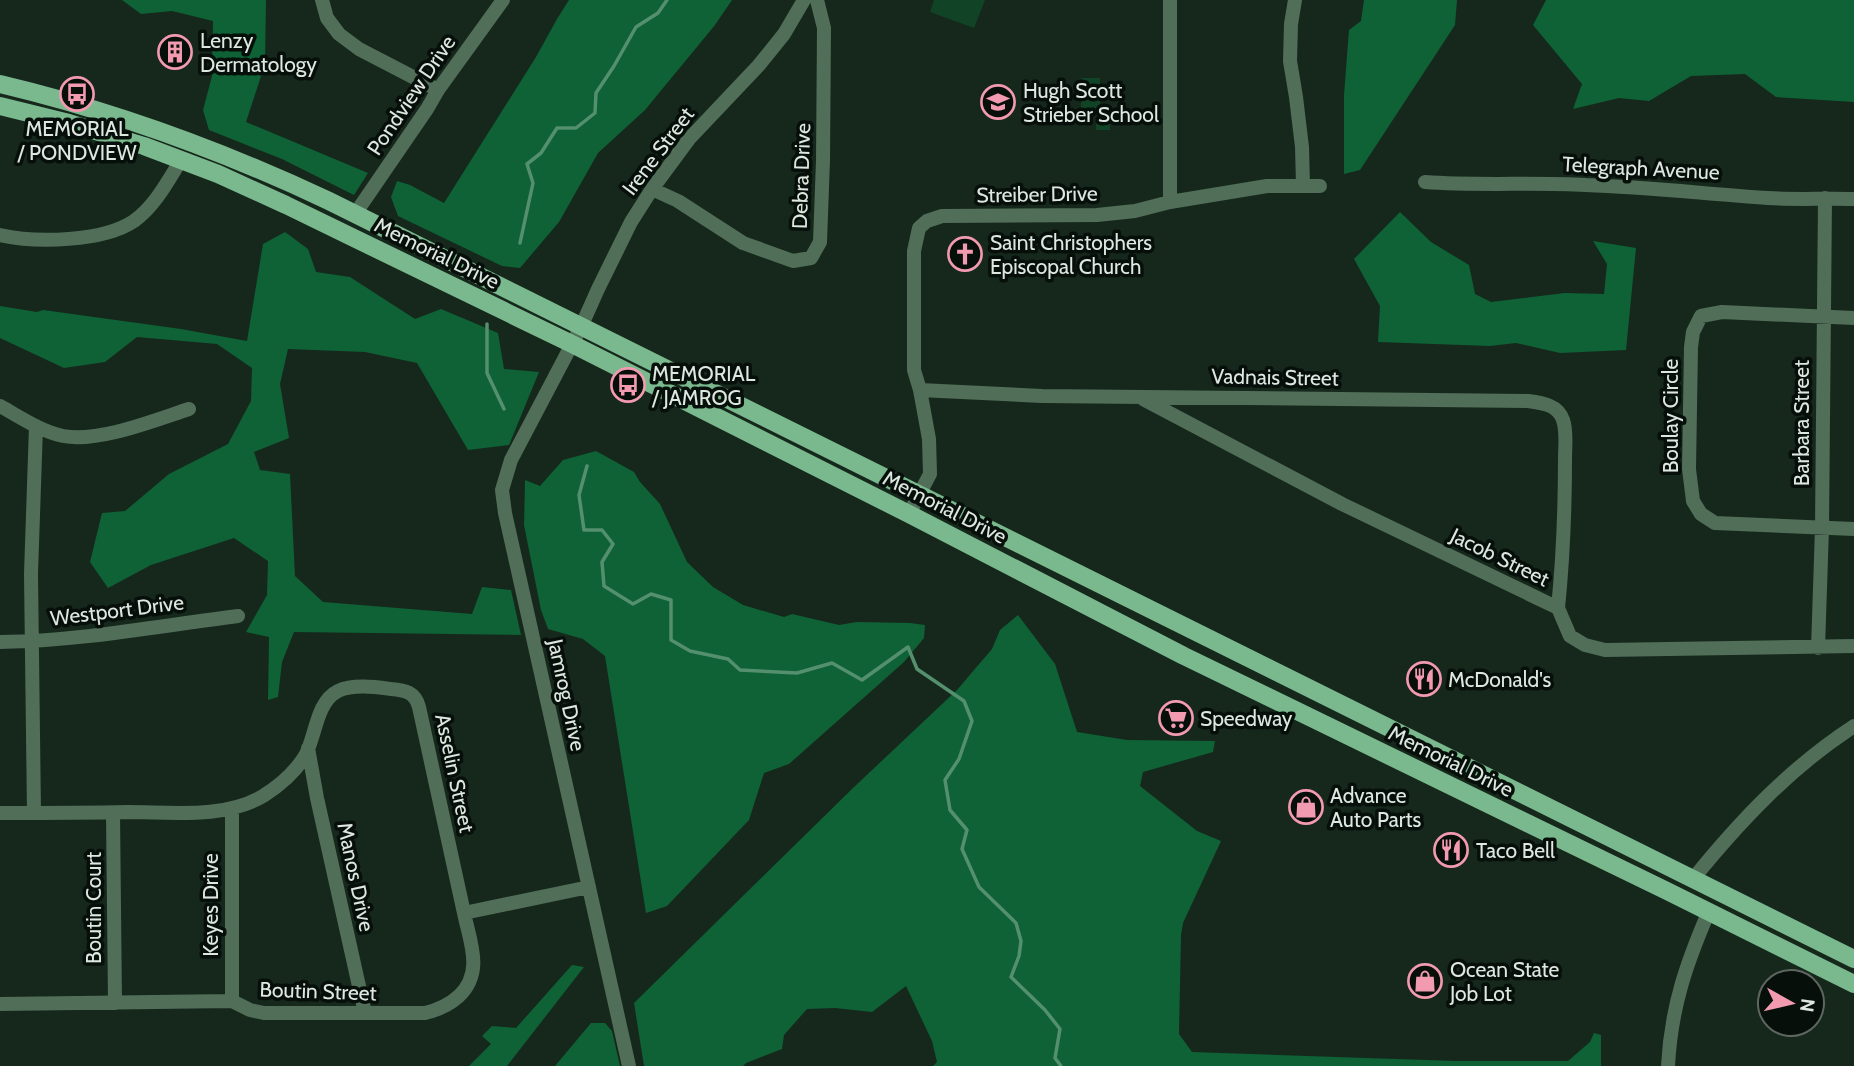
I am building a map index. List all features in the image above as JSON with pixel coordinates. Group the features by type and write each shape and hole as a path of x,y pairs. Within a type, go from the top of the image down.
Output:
{"main road":[{"name":"Memorial Drive","path":"0,85 77,104 169,134 271,174 1854,959"},
{"name":"Memorial Drive","path":"0,106 106,134 181,160 286,205 572,344 1184,656 1854,984"},
{"path":"1445,784 1453,760"}],"street":[{"path":"322,0 327,18 339,34 359,49 438,90"},
{"name":"Pondview Drive","path":"355,214 438,90 503,0"},
{"name":"Irene Street","path":"572,344 631,222 652,189 689,139 760,65 784,34 804,0"},
{"name":"Debra Drive","path":"652,189 678,201 743,243 793,261 811,258 820,242 823,160 824,28 817,0"},
{"path":"1170,0 1170,202"},
{"path":"1295,0 1290,61 1302,147 1303,185"},
{"path":"0,235 28,239 70,239 123,226 133,221 153,201 181,160"},
{"name":"Telegraph Avenue","path":"1425,182 1464,185 1584,184 1771,198 1854,199"},
{"name":"Streiber Drive","path":"920,390 914,370 914,251 919,228 927,221 942,216 1097,215 1135,211 1170,202 1267,186 1320,186"},
{"name":"Barbara Street","path":"1818,648 1822,528 1825,198"},
{"name":"Boulay Circle","path":"1854,318 1722,312 1701,316 1693,331 1691,347 1689,426 1692,501 1701,514 1715,523 1854,529"},
{"name":"Jamrog Drive","path":"572,344 511,460 504,478 502,498 629,1066"},
{"path":"909,514 930,474 929,439 920,390"},
{"name":"Vadnais Street","path":"920,390 1042,396 1502,400 1528,401 1555,408 1564,421 1565,442 1562,573 1558,608"},
{"name":"Jacob Street","path":"1141,397 1342,504 1558,608 1570,636 1585,645 1605,650 1854,646"},
{"path":"0,405 36,426 62,435 85,437 131,427 188,409"},
{"path":"34,813 30,642 32,493 36,426"},
{"name":"Westport Drive","path":"0,642 30,642 238,616"},
{"name":"Asselin Street","path":"0,813 188,813 232,809 260,798 299,764 323,707 336,692 358,687 407,691 415,698 419,707 464,914"},
{"path":"1693,879 1731,832 1789,775 1854,726"},
{"name":"Manos Drive","path":"308,748 365,1013"},
{"name":"Keyes Drive","path":"232,809 232,1001"},
{"name":"Boutin Court","path":"113,813 115,1003"},
{"path":"464,914 589,887"},
{"path":"1668,1066 1672,1021 1678,993 1709,911"},
{"name":"Boutin Street","path":"0,1004 232,1001 250,1010 264,1013 425,1013 441,1009 462,993 472,979 474,966 464,914"}],"green space":[{"path":"122,0 266,0 265,64 246,122 368,173 354,195 282,159 209,130 203,110 212,76 213,21 172,11 141,14"},
{"path":"569,0 732,0 715,25 645,110 598,153 559,222 520,268 502,266 398,216 391,197 397,181 444,203"},
{"path":"934,0 985,0 974,28 930,12"},
{"path":"1364,0 1457,0 1455,25 1360,170 1344,174 1344,95 1349,30 1361,21"},
{"path":"1546,0 1854,0 1854,102 1776,97 1745,74 1691,76 1649,101 1619,98 1573,109 1582,84 1533,25"},
{"path":"1081,78 1100,78 1100,109 1081,109"},
{"path":"1096,116 1110,116 1110,130 1096,130"},
{"path":"1400,212 1431,242 1469,265 1475,294 1491,302 1565,293 1604,294 1607,264 1593,241 1636,248 1626,350 1560,353 1516,343 1490,346 1378,342 1380,306 1354,259"},
{"path":"285,232 308,249 316,272 350,277 415,319 441,309 498,333 504,369 539,372 509,445 468,450 417,363 365,352 288,349 280,384 289,438 254,452 260,470 290,474 295,576 323,602 472,614 482,587 511,590 521,635 294,632 282,662 278,697 268,700 269,637 246,632 267,595 268,561 234,538 151,565 108,588 90,562 102,513 125,511 169,474 228,444 251,401 252,368 217,344 137,337 105,362 64,368 0,338 0,306 181,329 247,341 263,244"},
{"path":"596,451 634,472 660,504 687,562 713,587 743,605 784,617 792,614 839,625 857,622 925,625 924,638 904,662 789,764 764,773 749,820 667,906 646,913 605,656 583,639 548,629 541,610 524,525 525,480 540,486 563,460"},
{"path":"1018,615 1055,664 1077,732 1127,740 1215,741 1213,752 1143,772 1140,786 1197,831 1221,841 1183,923 1181,935 1179,1034 1192,1052 1456,1061 1568,1061 1590,1042 1594,1033 1601,1035 1601,1066 933,1066 937,1062 932,1041 906,986 872,1012 835,1008 807,1009 784,1035 782,1049 743,1066 644,1066 634,1003 957,690 992,649 1000,630"},
{"path":"572,965 584,967 507,1066 469,1066 491,1044 482,1036 492,1026 516,1028"},
{"path":"591,1023 605,1023 612,1031 620,1066 555,1066"}],"waterway":[{"path":"520,243 533,183 527,164 541,153 557,128 576,128 595,113 596,93 636,27 658,13 667,0"},
{"path":"487,324 487,373 504,409"},
{"path":"587,466 579,495 584,530 602,530 613,544 602,562 604,586 633,604 651,594 671,600 671,640 690,651 728,659 740,670 797,673 832,663 862,680 908,647 917,669 964,701 972,721 959,759 945,780 950,810 967,830 962,849 979,887 1016,923 1021,941 1011,977 1045,1010 1060,1029 1055,1058 1061,1066"}],"place":[{"name":"Lenzy Dermatology","path":"175,52"},
{"name":"MEMORIAL / PONDVIEW","path":"77,94"},
{"name":"Hugh Scott Strieber School","path":"998,102"},
{"name":"Saint Christophers Episcopal Church","path":"965,254"},
{"name":"MEMORIAL / JAMROG","path":"628,385"},
{"name":"McDonald's","path":"1424,679"},
{"name":"Speedway","path":"1176,718"},
{"name":"Advance Auto Parts","path":"1306,807"},
{"name":"Taco Bell","path":"1451,850"},
{"name":"Ocean State Job Lot","path":"1425,981"}]}
